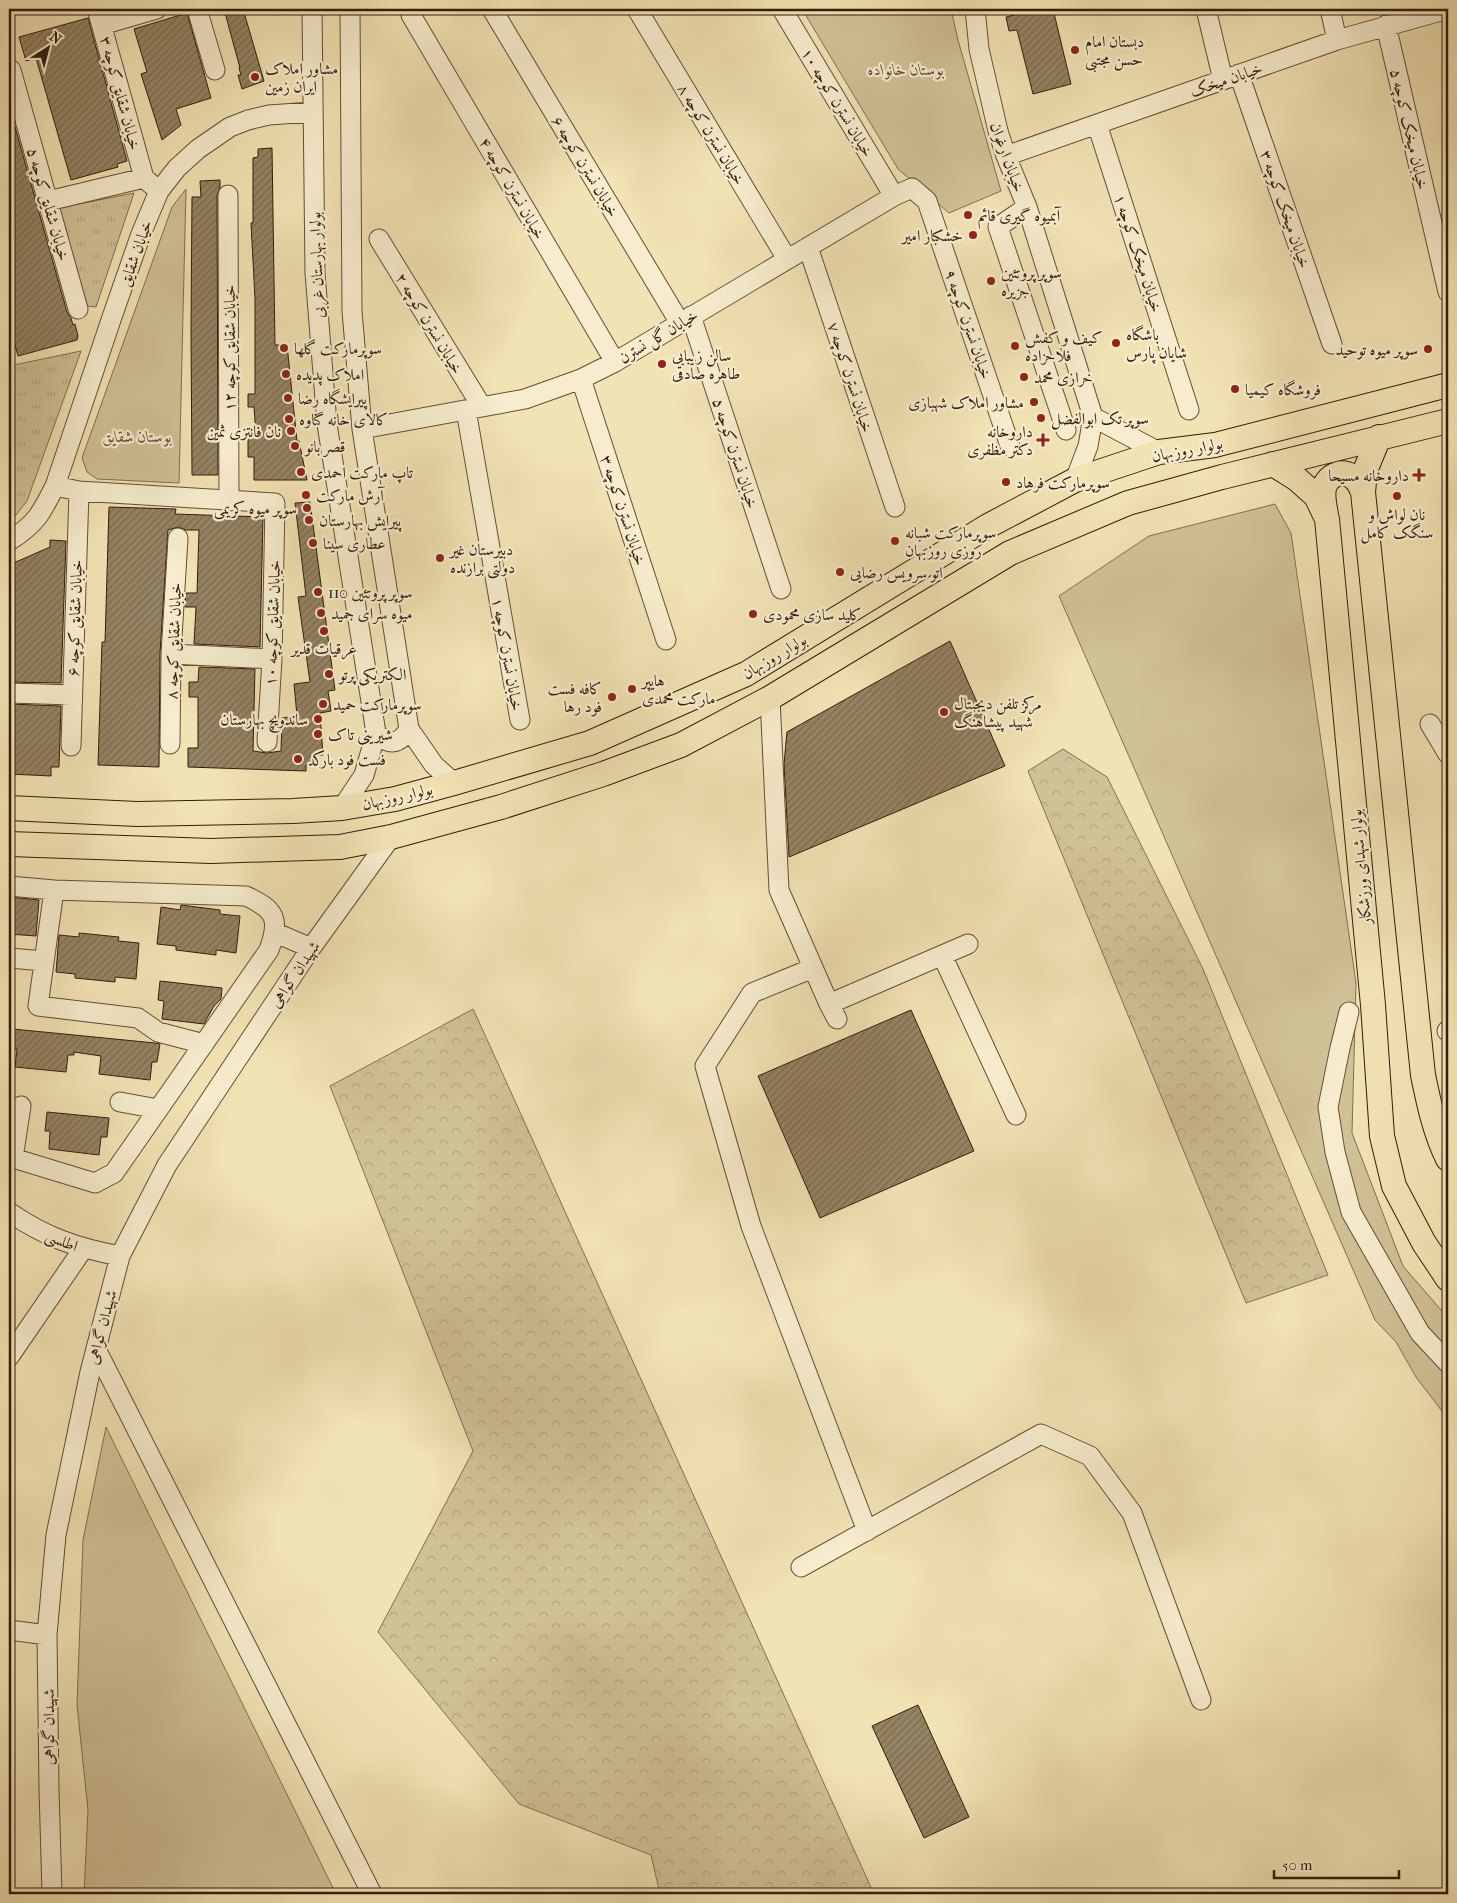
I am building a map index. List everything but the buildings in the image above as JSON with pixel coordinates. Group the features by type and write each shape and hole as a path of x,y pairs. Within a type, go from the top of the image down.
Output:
{"main road":[{"name":"بولوار روزبهان","path":"9,808 137,814 342,808 395,800 454,783 590,743 746,674 988,526 1075,480 1159,452 1215,445 1448,385"},
{"name":"بولوار روزبهان","path":"9,844 211,851 340,847 390,838 501,807 603,774 681,745 770,698 1010,553 1128,503 1378,437 1448,421"},
{"path":"1378,437 1365,472 1363,492 1423,1075 1430,1111 1448,1159"},
{"name":"بولوار شهدای ورزشکار","path":"1273,464 1297,479 1316,496 1327,518 1373,1005 1382,1136 1394,1186 1424,1243 1448,1279"},
{"path":"1327,518 1323,494 1325,486 1335,475 1347,474 1356,479 1363,492"},
{"path":"137,814 138,849"}],"street":[{"path":"99,17 157,9"},
{"path":"197,9 215,70"},
{"name":"بولوار بهارستان غربی","path":"312,9 314,273 327,424 376,733 364,775 342,808"},
{"path":"350,9 352,310 362,429 409,729 434,765 454,783"},
{"name":"خیابان نسترن کوچه ۶","path":"492,9 685,320"},
{"name":"خیابان نسترن کوچه ۸","path":"637,9 787,260"},
{"name":"خیابان نسترن کوچه ۱۰","path":"782,9 894,196"},
{"name":"خیابان ارغوان","path":"975,9 979,49 987,93 1006,156 1027,207 1093,417"},
{"name":"خیابان میخک کوچه ۳","path":"1206,9 1332,344"},
{"path":"1330,9 1337,40"},
{"name":"خیابان میخک","path":"1006,156 1337,40 1448,9"},
{"name":"خیابان نسترن کوچه ۴","path":"411,15 615,362"},
{"name":"خیابان شقایق کوچه ۳","path":"99,17 144,178"},
{"name":"خیابان میخک کوچه ۵","path":"1386,25 1448,292"},
{"name":"خیابان شقایق کوچه ۵","path":"11,70 78,309"},
{"name":"خیابان شقایق","path":"9,541 28,528 42,510 55,486 141,234 159,190 198,149 230,127 269,115 312,112"},
{"name":"خیابان میخک کوچه ۱","path":"1098,124 1189,410"},
{"path":"48,201 144,178 159,190"},
{"name":"خیابان گل نسترن","path":"362,429 525,399 581,379 615,362 894,196 912,188 927,201"},
{"name":"خیابان شقایق کوچه ۱۲","path":"228,195 229,502"},
{"name":"خیابان نسترن کوچه ۹","path":"927,201 1010,446"},
{"path":"1027,207 998,227 1066,430"},
{"name":"خیابان نسترن کوچه ۲","path":"379,239 474,409"},
{"name":"خیابان نسترن کوچه ۷","path":"808,247 894,507"},
{"name":"خیابان نسترن کوچه ۵","path":"685,320 781,589"},
{"name":"خیابان نسترن کوچه ۳","path":"581,379 666,640"},
{"name":"خیابان نسترن کوچه ۱","path":"474,409 520,720"},
{"path":"1075,480 1088,446 1093,417 1159,452"},
{"path":"55,486 79,491 229,502"},
{"name":"خیابان شقایق کوچه ۶","path":"71,746 79,491"},
{"name":"خیابان شقایق کوچه ۱۰","path":"229,502 275,503 272,659 267,742"},
{"name":"خیابان شقایق کوچه ۸","path":"170,744 171,654 178,538"},
{"path":"171,654 272,659"},
{"path":"9,693 72,694"},
{"path":"770,698 779,890 833,1012 942,955 968,944"},
{"path":"1430,724 1448,754"},
{"path":"376,733 384,740 394,742 404,738 409,729"},
{"name":"شهیدان گواهی","path":"52,1894 48,1635 56,1535 96,1349 120,1256 167,1165 311,948 390,838"},
{"path":"9,886 54,890 246,896 262,904 273,914 276,933 269,950 114,1173 96,1183 11,1156 22,1106"},
{"path":"54,890 38,1006 138,1018 158,1032 204,1044"},
{"path":"276,933 311,948"},
{"path":"942,955 1016,1115"},
{"path":"9,958 44,961"},
{"path":"813,968 752,993 705,1066 751,1226 867,1531"},
{"path":"1349,1012 1328,1107 1335,1152 1351,1212 1420,1333 1448,1363"},
{"path":"120,1102 158,1109"},
{"name":"اطلسی","path":"9,1212 32,1228 83,1249 120,1256"},
{"path":"11,1350 83,1249"},
{"path":"96,1349 372,1894"},
{"path":"801,1567 1042,1434 1090,1456 1132,1513 1201,1700"},
{"path":"9,1630 48,1635"}],"green space":[{"name":"بوستان خانواده","path":"802,9 951,9 1001,191 949,213 898,169"},
{"name":"بوستان شقایق","path":"186,189 179,483 97,479 87,472 82,458 172,207"},
{"path":"134,193 96,307 85,306 59,208"},
{"path":"81,351 27,501 9,521 9,366"},
{"path":"1275,504 1291,533 1356,983 1352,1133 1403,1266 1448,1318 1448,1419 1416,1377 1396,1342 1375,1320 1059,596 1149,536"},
{"path":"1063,749 1107,777 1203,969 1328,1275 1246,1303 1028,771"},
{"path":"473,1009 874,1894 660,1894 651,1855 519,1804 378,1632 473,1451 330,1086"},
{"path":"106,1427 336,1894 84,1894 88,1810 77,1705 83,1540"}],"place":[{"name":"دبستان امام حسن مجتبی","path":"1075,50"},
{"name":"مشاور املاک ایران زمین","path":"255,77"},
{"name":"آبمیوه گیری قائم","path":"968,215"},
{"name":"خشکبار امیر","path":"973,235"},
{"name":"سوپر پروتئین جزیره","path":"991,281"},
{"name":"باشگاه شایان پارس","path":"1116,343"},
{"name":"کیف و کفش فلاحزاده","path":"1015,346"},
{"name":"سوپرمارکت گلها","path":"284,348"},
{"name":"سوپر میوه توحید","path":"1428,349"},
{"name":"سالن زیبایی طاهره صادقی","path":"662,364"},
{"name":"املاک پدیده","path":"286,374"},
{"name":"خرازی محمد","path":"1024,377"},
{"name":"فروشگاه کیمیا","path":"1235,389"},
{"name":"پیرایشگاه رضا","path":"288,398"},
{"name":"مشاور املاک شهبازی","path":"1034,402"},
{"name":"سوپر تک ابوالفضل","path":"1041,418"},
{"name":"کالای خانه گناوه","path":"289,419"},
{"name":"نان فانتزی ثمین","path":"291,431"},
{"name":"داروخانه دکتر مظفری","path":"1043,440"},
{"name":"قصر بانو","path":"295,446"},
{"name":"تاپ مارکت احمدی","path":"301,472"},
{"name":"داروخانه مسیحا","path":"1419,475"},
{"name":"سوپرمارکت فرهاد","path":"1006,482"},
{"name":"آرش مارکت","path":"306,495"},
{"name":"نان لواش و سنگک کامل","path":"1397,496"},
{"name":"سوپر میوه کریمی","path":"307,508"},
{"name":"پیرایش بهارستان","path":"309,520"},
{"name":"سوپرمارکت شبانه روزی روزبهان","path":"895,541"},
{"name":"عطاری سینا","path":"313,543"},
{"name":"دبیرستان غیر دولتی برازنده","path":"440,558"},
{"name":"اتو سرویس رضایی","path":"840,572"},
{"name":"سوپر پروتئین 110","path":"318,592"},
{"name":"میوه سرای جمید","path":"321,613"},
{"name":"کلید سازی محمودی","path":"753,614"},
{"name":"عرقیات قدیر","path":"324,631"},
{"name":"الکتریکی پرتو","path":"329,674"},
{"name":"هایپر مارکت محمدی","path":"632,689"},
{"name":"کافه فست فود رها","path":"612,697"},
{"name":"سوپرمارکت حمید","path":"323,704"},
{"name":"مرکز تلفن دیجیتال شهید پیشاهنگ","path":"944,712"},
{"name":"ساندویچ بهارستان","path":"318,719"},
{"name":"شیرینی تاک","path":"318,734"},
{"name":"فست فود بارکد","path":"298,759"}]}
